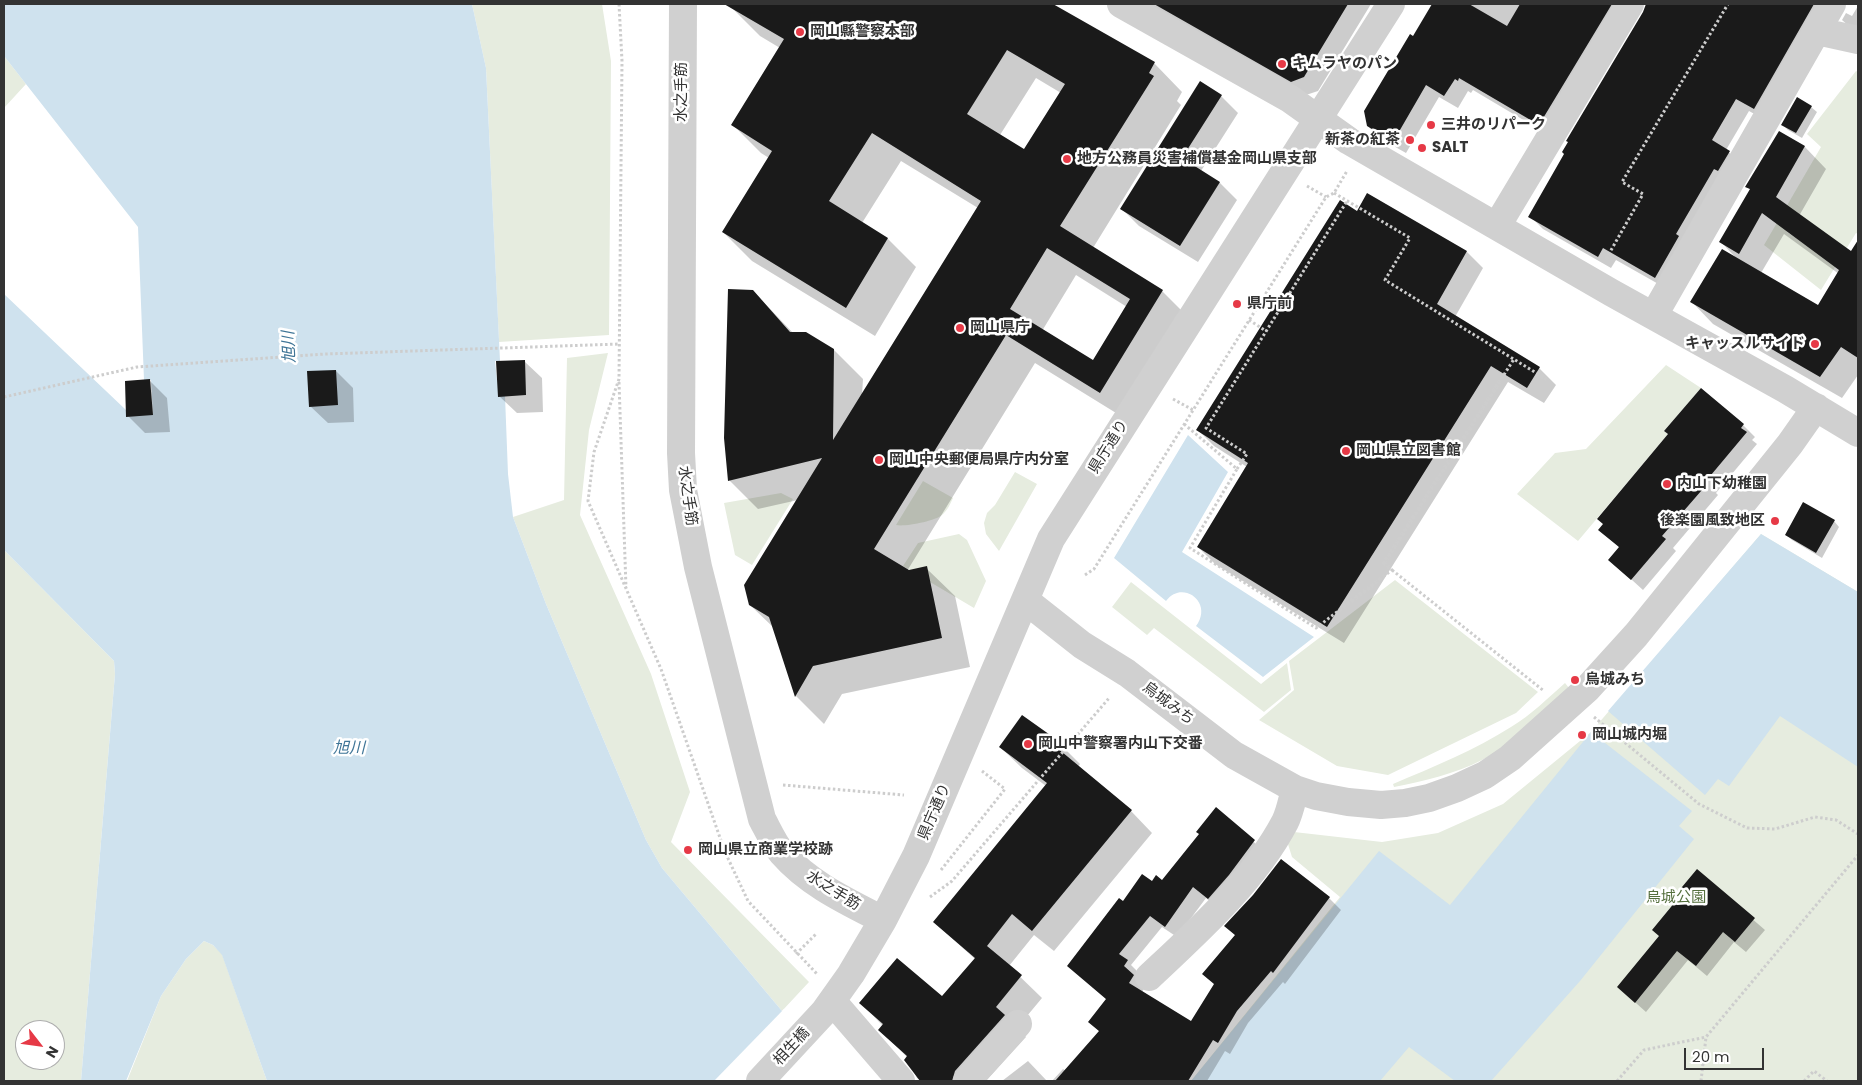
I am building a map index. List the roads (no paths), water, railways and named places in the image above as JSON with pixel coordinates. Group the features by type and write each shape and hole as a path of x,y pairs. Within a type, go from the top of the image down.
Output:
{"street":[{"name":"水之手筋","path":"683,4 681,453 684,490 698,567 762,819 780,852 805,876 839,898 882,920"},
{"path":"1120,4 1290,100 1349,141 1858,433"},
{"name":"県庁通り","path":"827,998 851,974 916,856 1051,539 1391,4"},
{"path":"1497,226 1630,4"},
{"path":"1654,316 1832,4"},
{"path":"1816,30 1858,40"},
{"name":"烏城みち","path":"1025,600 1082,645 1127,673 1234,755 1296,789 1316,796 1348,802 1381,805 1429,798 1485,775 1510,758 1587,689 1622,651 1790,444 1816,408"},
{"path":"1149,978 1208,921 1266,854 1286,820 1296,789"},
{"path":"827,998 900,1081"},
{"name":"相生橋","path":"760,1081 827,998"},
{"path":"967,1081 1018,1024"}],"water":[{"name":"旭川","path":"4,4 472,4 486,68 500,361 495,361 497,380 505,396 508,474 513,517 546,604 646,840 662,868 782,1011 803,1081 267,1081 222,955 213,945 204,941 186,959 161,996 126,1081 81,1081 115,674 114,661 4,550 4,294 126,410 153,415 151,380 144,380 138,227 4,56"},
{"path":"1188,435 1228,472 1182,552 1314,637 1263,677 1196,626 1201,617 1201,609 1199,602 1194,596 1180,592 1166,601 1114,558"},
{"path":"1761,534 1858,592 1858,767 1780,716 1729,786 1718,779 1705,795 1608,711"},
{"path":"1591,732 1692,811 1679,826 1694,839 1580,981 1491,1081 1455,1081 1409,1047 1380,1081 1191,1081 1379,851 1450,905"}],"place":[{"name":"岡山縣警察本部","path":"800,32"},
{"name":"キムラヤのパン","path":"1282,64"},
{"name":"三井のリパーク","path":"1431,125"},
{"name":"新茶の紅茶","path":"1410,140"},
{"name":"SALT","path":"1422,148"},
{"name":"地方公務員災害補償基金岡山県支部","path":"1067,159"},
{"name":"県庁前","path":"1237,304"},
{"name":"岡山県庁","path":"960,328"},
{"name":"キャッスルサイド","path":"1815,344"},
{"name":"岡山県立図書館","path":"1346,451"},
{"name":"岡山中央郵便局県庁内分室","path":"879,460"},
{"name":"内山下幼稚園","path":"1667,484"},
{"name":"後楽園風致地区","path":"1775,521"},
{"name":"烏城みち","path":"1575,680"},
{"name":"岡山城内堀","path":"1582,735"},
{"name":"岡山中警察署内山下交番","path":"1028,744"},
{"name":"岡山県立商業学校跡","path":"688,850"}],"park label":[{"name":"烏城公園","path":"1676,898"}]}
